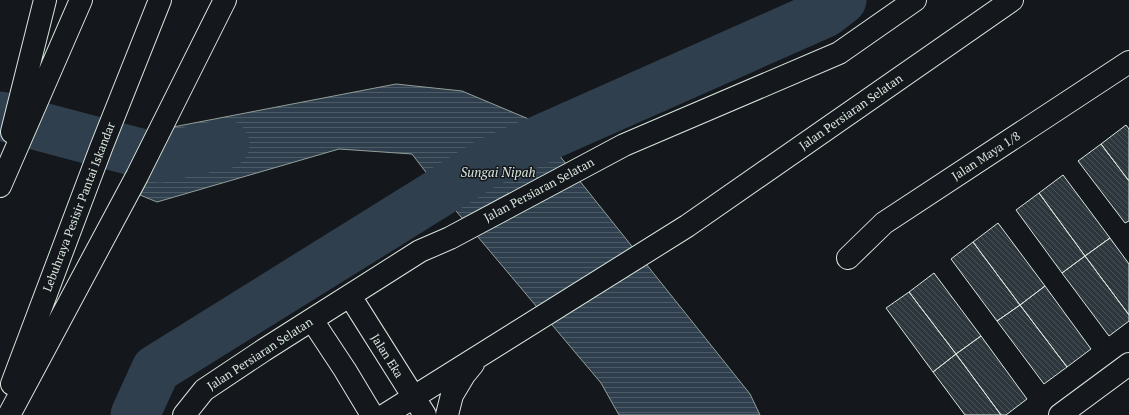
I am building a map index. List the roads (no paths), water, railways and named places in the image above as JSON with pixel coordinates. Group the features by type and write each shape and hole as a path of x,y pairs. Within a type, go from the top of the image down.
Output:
{"main road":[{"path":"0,179 45,0"},
{"path":"0,186 81,0"},
{"name":"Lebuhraya Pesisir Pantai Iskandar","path":"1,415 101,148 160,0"},
{"path":"9,415 137,176 225,0"},
{"name":"Jalan Persiaran Selatan","path":"184,415 204,390 420,251 450,238 624,146 839,53 915,0"},
{"name":"Jalan Persiaran Selatan","path":"385,415 413,396 687,226 1012,0"},
{"name":"Jalan Maya 1/8","path":"848,258 884,223 1129,62"},
{"name":"Jalan Eka","path":"350,296 425,415"},
{"path":"312,320 345,370 372,415"},
{"path":"447,415 452,395 464,375 480,355"},
{"path":"1060,415 1129,364"}],"water":[{"name":"Sungai Nipah","path":"396,84 462,91 531,120 750,394 760,415 619,415 601,383 451,205 412,154 339,149 157,202 140,195 173,127"}],"waterway":[{"path":"135,415 156,369 487,163 825,13 842,0"},
{"path":"0,116 159,158 225,144"}]}
